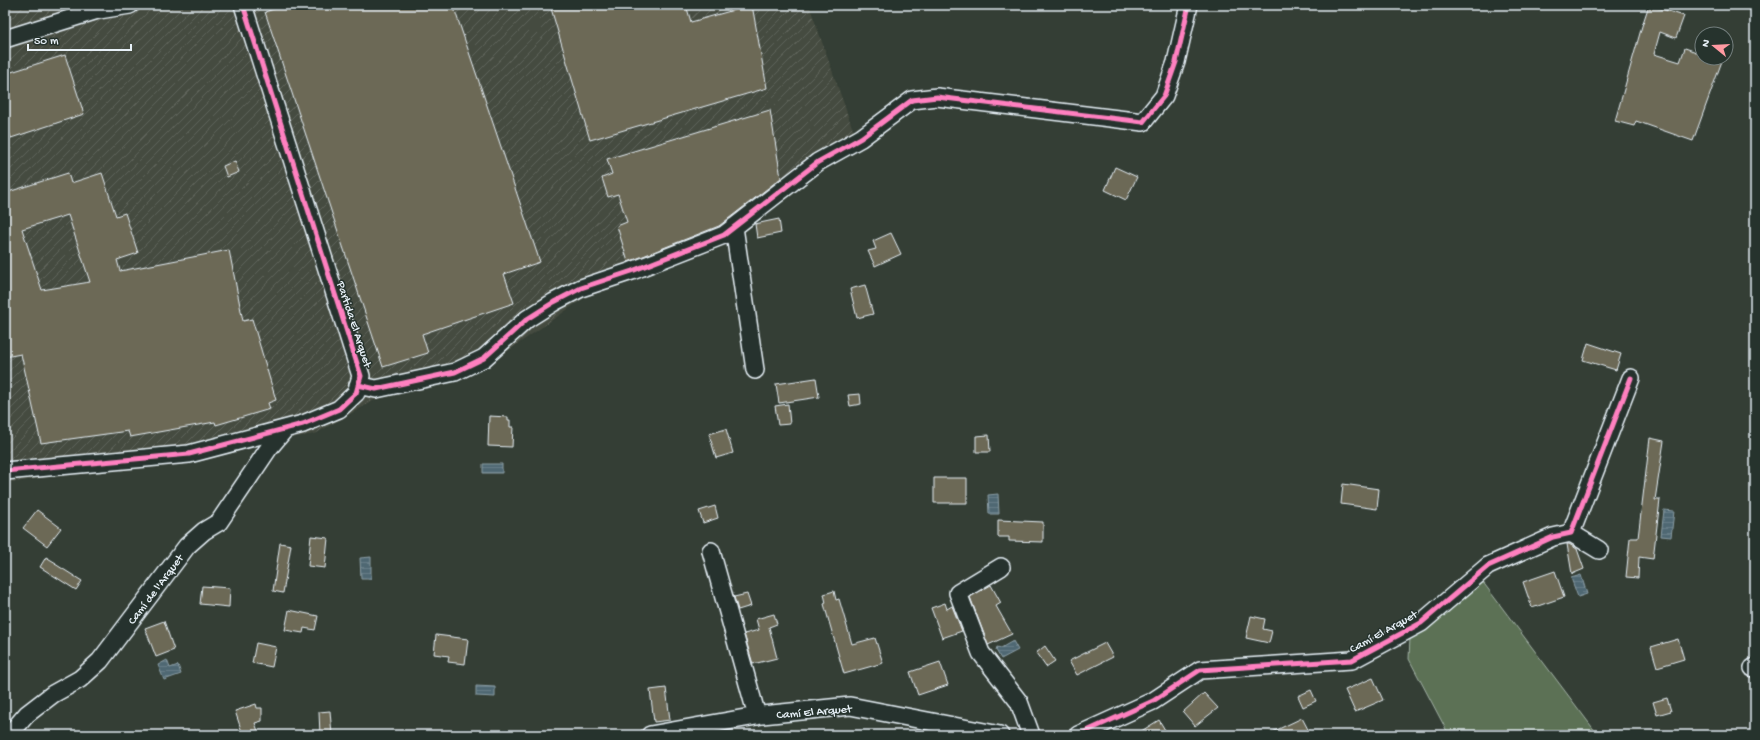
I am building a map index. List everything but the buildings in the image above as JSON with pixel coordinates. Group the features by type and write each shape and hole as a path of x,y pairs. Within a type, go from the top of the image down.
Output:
{"street":[{"path":"5,39 104,7 130,5"},
{"name":"Partida El Arquet","path":"5,471 189,454 303,424 339,409 356,393 361,376 243,5"},
{"path":"358,385 376,389 455,372 484,358 527,319 554,302 581,288 632,271 724,235 818,162 861,138 912,100 937,97 1143,122 1164,96 1176,62 1189,5"},
{"path":"734,227 755,370"},
{"path":"1599,550 1571,533 1631,378"},
{"name":"Camí de l'Arquet","path":"9,735 27,714 53,694 80,679 100,661 187,546 204,531 219,522 269,448 285,429"},
{"name":"Camí El Arquet","path":"1078,735 1153,701 1200,670 1352,660 1421,623 1488,566 1553,538 1571,533"},
{"path":"711,551 757,716"},
{"path":"1001,567 958,593 981,654 1019,702 1031,735"},
{"name":"Camí El Arquet","path":"650,735 757,716 850,706 1000,735"}],"shaded area":[{"path":"5,5 809,5 857,141 719,247 584,298 486,366 380,397 315,434 16,482 5,482"}],"green space":[{"path":"1482,581 1598,735 1449,735 1409,659 1410,638"}],"water":[{"path":"483,464 502,464 502,473 483,473"},
{"path":"998,494 999,514 989,514 988,495"},
{"path":"1664,510 1674,511 1671,537 1661,536"},
{"path":"371,557 371,579 361,579 360,558"},
{"path":"1581,575 1587,594 1578,597 1571,578"},
{"path":"1013,641 1018,650 1001,659 996,650 997,647 1001,648"},
{"path":"167,660 170,668 178,665 181,674 164,680 158,665"},
{"path":"476,686 495,687 495,697 476,696"}],"cycle path":[{"path":"5,471 189,454 303,424 339,409 356,393 361,376 243,5"},
{"path":"358,385 376,389 455,372 484,358 527,319 554,302 581,288 632,271 724,235 818,162 861,138 912,100 937,97 1143,122 1164,96 1176,62 1189,5"},
{"path":"1078,735 1153,701 1200,670 1352,660 1421,623 1488,566 1553,537 1571,533 1631,378"}]}
